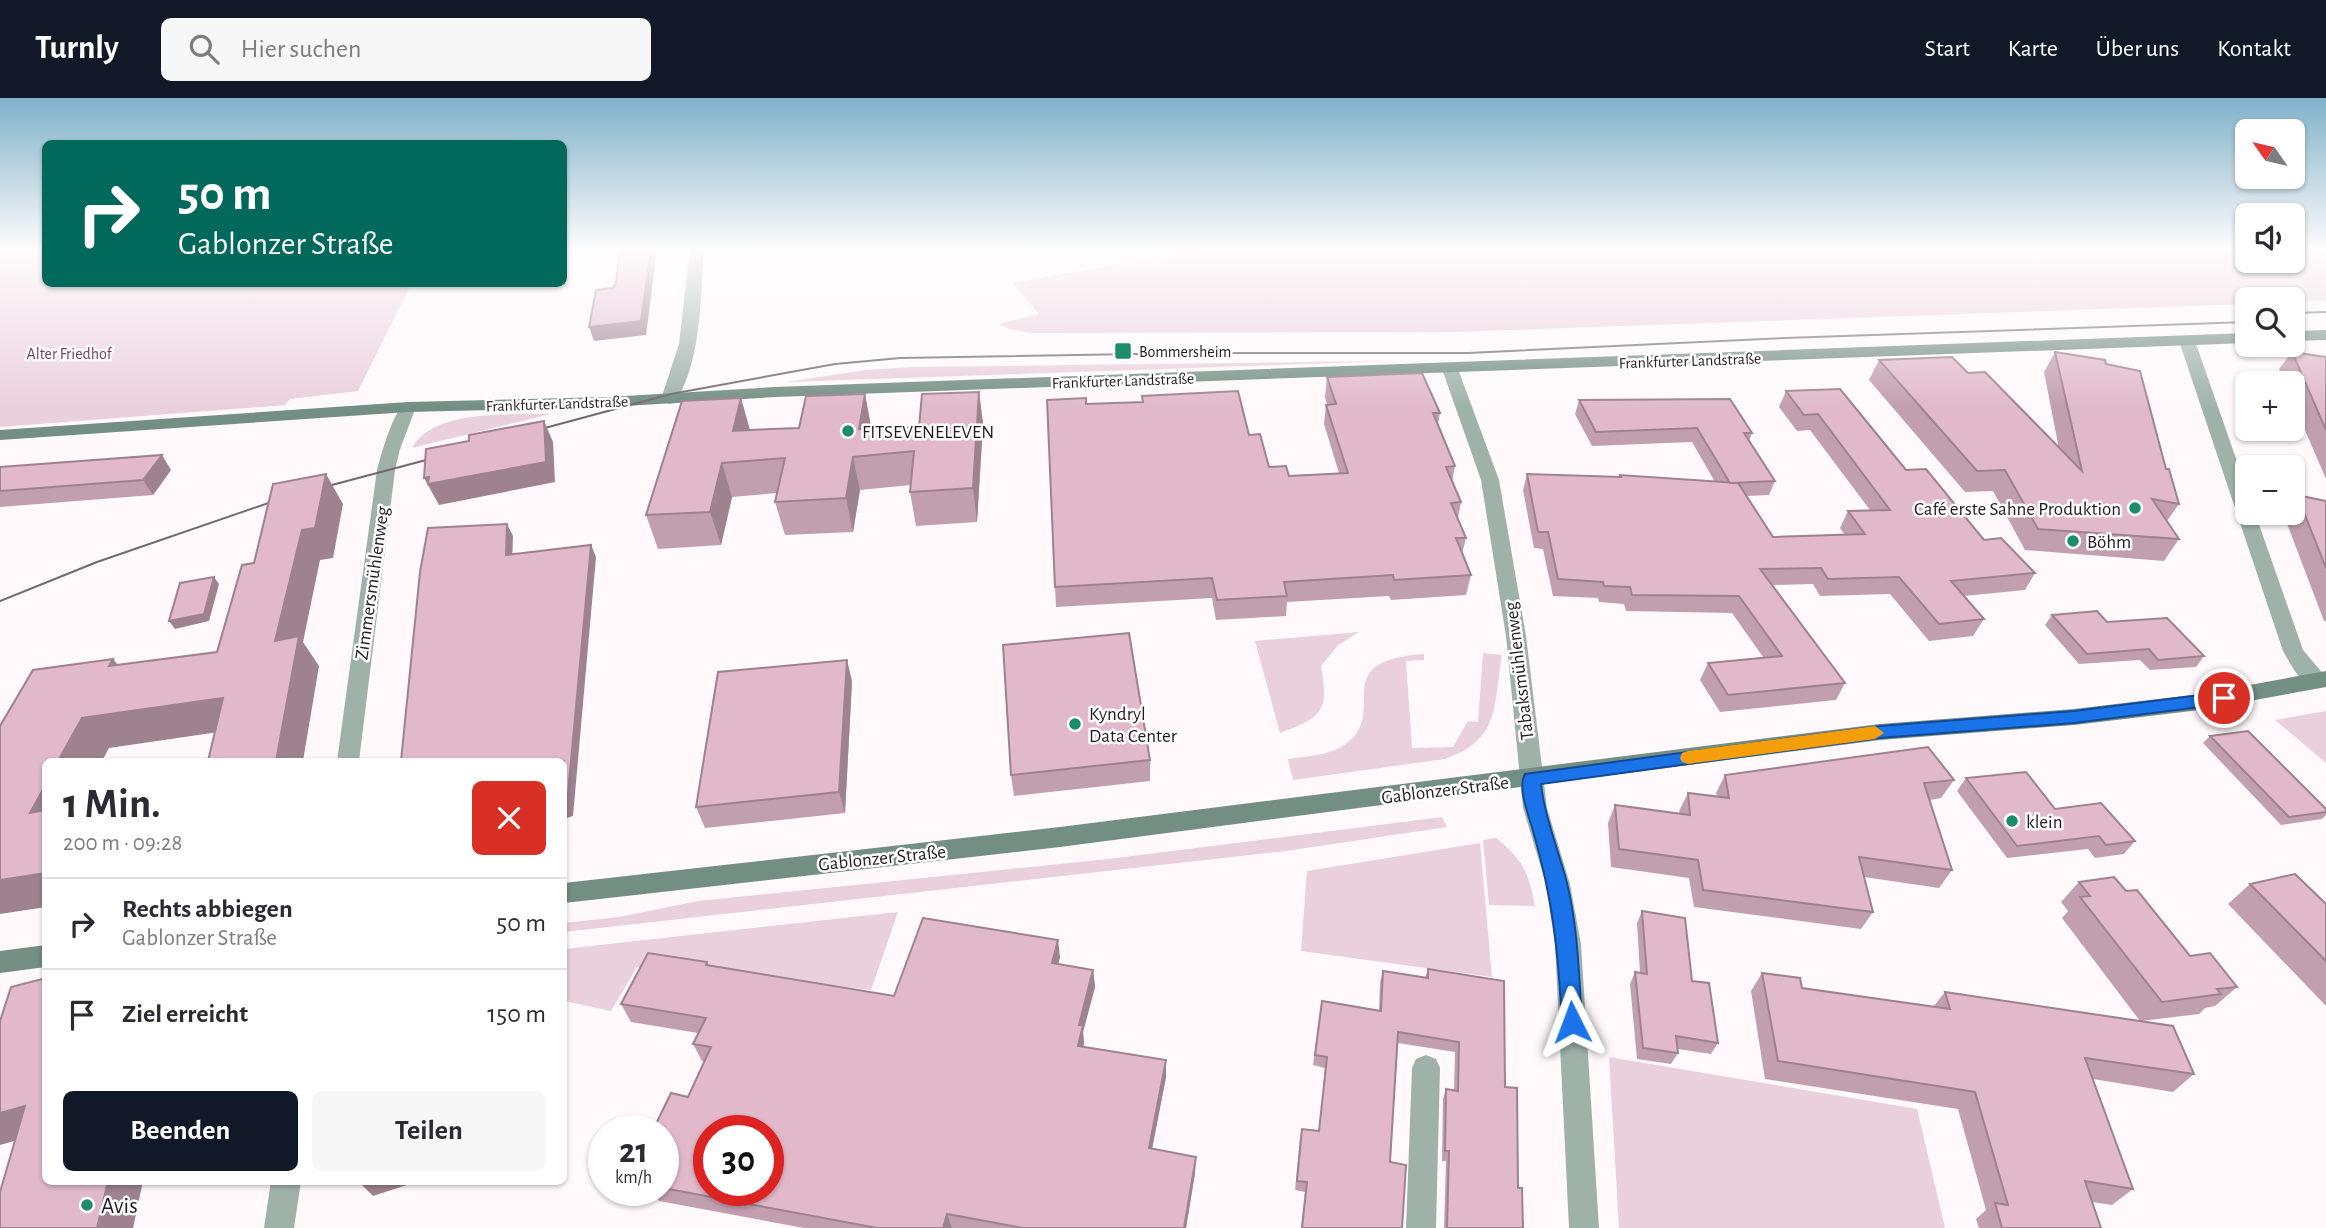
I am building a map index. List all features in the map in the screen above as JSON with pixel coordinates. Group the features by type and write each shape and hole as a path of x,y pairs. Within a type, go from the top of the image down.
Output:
{"main road":[{"path":"2305,336 2326,335"},
{"name":"Frankfurter Landstraße","path":"0,435 408,407 2235,339"},
{"name":"Gablonzer Straße","path":"567,892 1060,837 1531,779 1880,732 2074,717 2200,702 2321,680"},
{"path":"0,962 42,957"}],"street":[{"path":"669,399 680,376 690,341 693,302"},
{"path":"2186,341 2293,651 2302,667 2321,680"},
{"name":"Tabaksmühlenweg","path":"1450,369 1490,480 1516,635 1535,808 1558,884 1567,944 1584,1228"},
{"name":"Zimmersmühlenweg","path":"348,758 386,470 391,449 408,407"},
{"path":"1421,1228 1426,1068"},
{"path":"279,1228 285,1185"}],"green space":[{"name":"Alter Friedhof","path":"0,302 402,302 358,391 290,399 285,405 0,427"},
{"path":"1029,302 2235,302 2235,304 1454,332 1030,333 999,324 1039,314"},
{"path":"1394,361 787,382 866,370 915,367"},
{"path":"551,414 412,448 423,435 455,420 475,416"},
{"path":"1359,632 1338,645 1321,666 1324,693 1320,710 1306,722 1280,733 1255,641"},
{"path":"1483,653 1502,655 1495,705 1485,731 1463,751 1445,759 1293,780 1288,759 1335,750 1356,734 1362,720 1367,678 1375,667 1393,659 1424,654 1424,660 1406,661 1412,748 1453,747 1468,721 1478,722"},
{"path":"2326,711 2326,763 2275,720"},
{"path":"1442,817 1447,827 1286,851 567,932 567,923 619,917 698,901 1108,859"},
{"path":"1496,838 1519,860 1530,885 1535,906 1489,905 1483,840"},
{"path":"1480,843 1492,977 1301,951 1307,871"},
{"path":"898,912 871,990 726,972 717,976 637,967 611,1011 567,1002 567,949"},
{"path":"1609,1057 1917,1109 1945,1228 1619,1228"}],"building":[{"path":"594,302 644,302 641,321 589,327"},
{"path":"2055,352 2105,360 2106,364 2140,371 2166,469 2169,469 2179,504 2152,499 2179,539 2038,529 2005,470 1977,471 1879,360 1952,357 1968,373 1985,372 2082,471"},
{"path":"2305,354 2326,357 2326,430 2305,382 2305,371 2300,371 2294,357 2305,357"},
{"path":"1422,373 1440,413 1433,413 1455,466 1446,467 1461,502 1451,503 1466,538 1456,538 1471,575 1394,580 1393,575 1284,582 1287,596 1217,600 1212,578 1055,587 1047,400 1086,398 1086,404 1143,402 1142,396 1238,391 1249,435 1260,434 1269,467 1286,466 1289,476 1348,473 1326,405 1336,404 1327,377"},
{"path":"1840,389 1906,470 1926,469 1984,540 2001,538 2035,573 1951,581 1984,619 1939,624 1899,577 1828,579 1821,568 1760,569 1845,683 1728,695 1708,663 1782,656 1739,596 1632,595 1630,587 1558,579 1548,532 1538,532 1527,474 1621,477 1620,475 1738,483 1773,537 1865,534 1848,511 1890,510 1818,414 1804,415 1786,391"},
{"path":"979,392 973,488 910,492 914,451 853,457 846,498 775,502 785,458 722,463 710,512 646,515 682,401 741,398 733,431 799,428 806,396 865,394 859,429 890,429 919,427 922,394"},
{"path":"1730,399 1752,433 1744,433 1775,481 1730,483 1697,428 1596,432 1579,400"},
{"path":"544,421 546,462 428,484 429,477 424,478 426,449 469,441 469,435"},
{"path":"162,455 143,480 0,491 0,467"},
{"path":"326,474 315,528 302,530 275,641 299,636 277,758 209,758 223,698 82,718 60,758 42,758 42,791 30,813 42,811 42,874 0,880 0,726 33,670 113,659 109,666 217,652 242,565 254,563 273,484"},
{"path":"2305,497 2326,501 2326,568 2305,515"},
{"path":"507,524 506,555 591,545 567,804 567,758 401,758 420,572 428,528"},
{"path":"214,577 204,614 169,621 180,583"},
{"path":"2097,611 2107,622 2167,618 2204,656 2158,660 2149,649 2087,654 2052,615"},
{"name":"Kyndryl Data Center","path":"1129,633 1150,760 1011,775 1003,645"},
{"path":"847,660 839,792 696,807 718,672"},
{"path":"2248,731 2326,812 2289,817 2210,736"},
{"path":"1928,747 1954,780 1924,783 1952,870 1859,857 1873,912 1703,890 1698,860 1619,849 1615,805 1690,815 1688,793 1729,798 1725,775"},
{"path":"2026,772 2055,809 2101,803 2135,841 2106,845 2099,836 2017,846 1966,778"},
{"path":"2295,874 2326,904 2326,961 2250,884"},
{"path":"2114,877 2126,891 2137,890 2190,956 2210,953 2237,987 2217,989 2221,994 2162,1002 2080,897 2090,896 2079,882"},
{"path":"1642,911 1685,918 1692,981 1709,983 1718,1043 1676,1036 1678,1053 1643,1048 1635,972 1647,974"},
{"path":"923,918 1058,940 1052,963 1093,970 1079,1025 1083,1025 1078,1046 1166,1060 1149,1148 1196,1157 1184,1228 1023,1228 947,1214 943,1228 877,1228 759,1206 784,1206 784,1115 693,1115 693,1194 679,1191 679,1115 660,1115 671,1093 688,1097 711,1047 693,1044 706,1018 621,1004 648,953 707,962 706,965 894,996"},
{"path":"1428,969 1504,981 1505,1087 1517,1088 1518,1188 1522,1188 1523,1228 1447,1228 1449,1151 1445,1151 1446,1089 1458,1091 1459,1042 1398,1032 1390,1162 1406,1165 1402,1228 1302,1228 1307,1182 1297,1181 1302,1129 1319,1131 1327,1057 1315,1055 1322,1001 1381,1011 1383,971 1428,978"},
{"path":"1762,973 1800,978 1802,988 1950,1009 1945,992 2173,1026 2194,1074 2085,1058 2133,1189 2085,1181 2101,1228 2002,1228 1995,1203 2008,1205 1975,1092 1778,1061"},
{"path":"42,979 42,1185 107,1185 97,1228 0,1228 0,1192 25,1106 0,1113 0,1021 11,987"}],"tram line":[{"path":"2305,313 2326,312"},
{"path":"530,432 671,394 835,364 900,358 1196,353 1468,353 1785,338 2235,322"},
{"path":"313,490 445,455"},
{"path":"0,601 97,562 286,497"}],"slow traffic":[{"path":"1688,758 1875,733"}],"place":[{"name":"Bommersheim","path":"1123,351"},
{"name":"FITSEVENELEVEN","path":"848,431"},
{"name":"Café erste Sahne Produktion","path":"2135,508"},
{"name":"Böhm","path":"2073,541"},
{"name":"Kyndryl Data Center","path":"1075,724"},
{"name":"klein","path":"2012,821"},
{"name":"Avis","path":"87,1205"}],"route":[{"path":"1572,1022 1567,944 1558,884 1535,808 1531,779 1880,732 2074,717 2224,698"}]}
